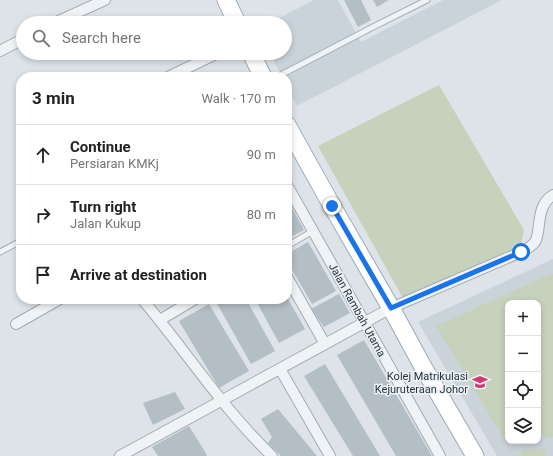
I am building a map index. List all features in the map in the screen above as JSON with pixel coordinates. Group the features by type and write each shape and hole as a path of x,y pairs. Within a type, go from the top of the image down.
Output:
{"main road":[{"path":"226,0 234,16"},
{"path":"254,60 260,72"},
{"path":"292,139 391,308 475,456"}],"street":[{"path":"70,16 105,0"},
{"path":"0,52 16,43"},
{"path":"178,72 203,60"},
{"name":"Jalan Rambah Utama","path":"292,194 440,456"},
{"path":"120,456 391,308 521,252 531,246 535,243 537,238 541,211 544,203 553,195"},
{"path":"292,286 325,344"},
{"path":"16,324 51,304"},
{"path":"146,304 241,425 272,456"},
{"path":"160,320 187,304"},
{"path":"280,369 330,456"}],"lane":[{"path":"286,72 373,26 427,0"},
{"path":"292,243 313,231"},
{"path":"0,252 16,244"}],"shaded area":[{"path":"314,0 338,0 361,42 443,0 502,0 297,106 292,96 292,72 280,72 274,60 292,60 292,16 283,16"},
{"name":"Kolej Matrikulasi Kejuruteraan Johor","path":"553,259 553,456 497,456 418,322"}],"green space":[{"path":"439,85 524,230 520,251 404,300 318,146"},
{"path":"553,273 553,437 541,437 541,300 505,300 505,438 503,438 436,326"},
{"path":"546,449 546,456 521,456 521,450"}],"building":[{"path":"344,0 361,0 371,20 358,27"},
{"path":"373,0 389,0 377,7"},
{"path":"292,208 304,230 292,236"},
{"path":"308,242 336,291 312,304 292,270 292,251"},
{"path":"339,294 350,313 324,327 311,309"},
{"path":"209,304 249,371 219,388 179,321"},
{"path":"217,304 249,304 275,351 251,364"},
{"path":"258,304 291,304 305,329 279,343"},
{"path":"364,340 432,456 396,456 337,355"},
{"path":"325,364 380,456 353,456 304,376"},
{"path":"175,392 185,409 153,425 143,403"},
{"path":"278,409 317,456 281,456 268,443 272,437 261,419"},
{"path":"189,426 207,455 206,456 158,456 152,447"}],"place":[{"name":"Kolej Matrikulasi Kejuruteraan Johor","path":"480,382"}],"route":[{"path":"332,206 391,308 521,252"}]}
